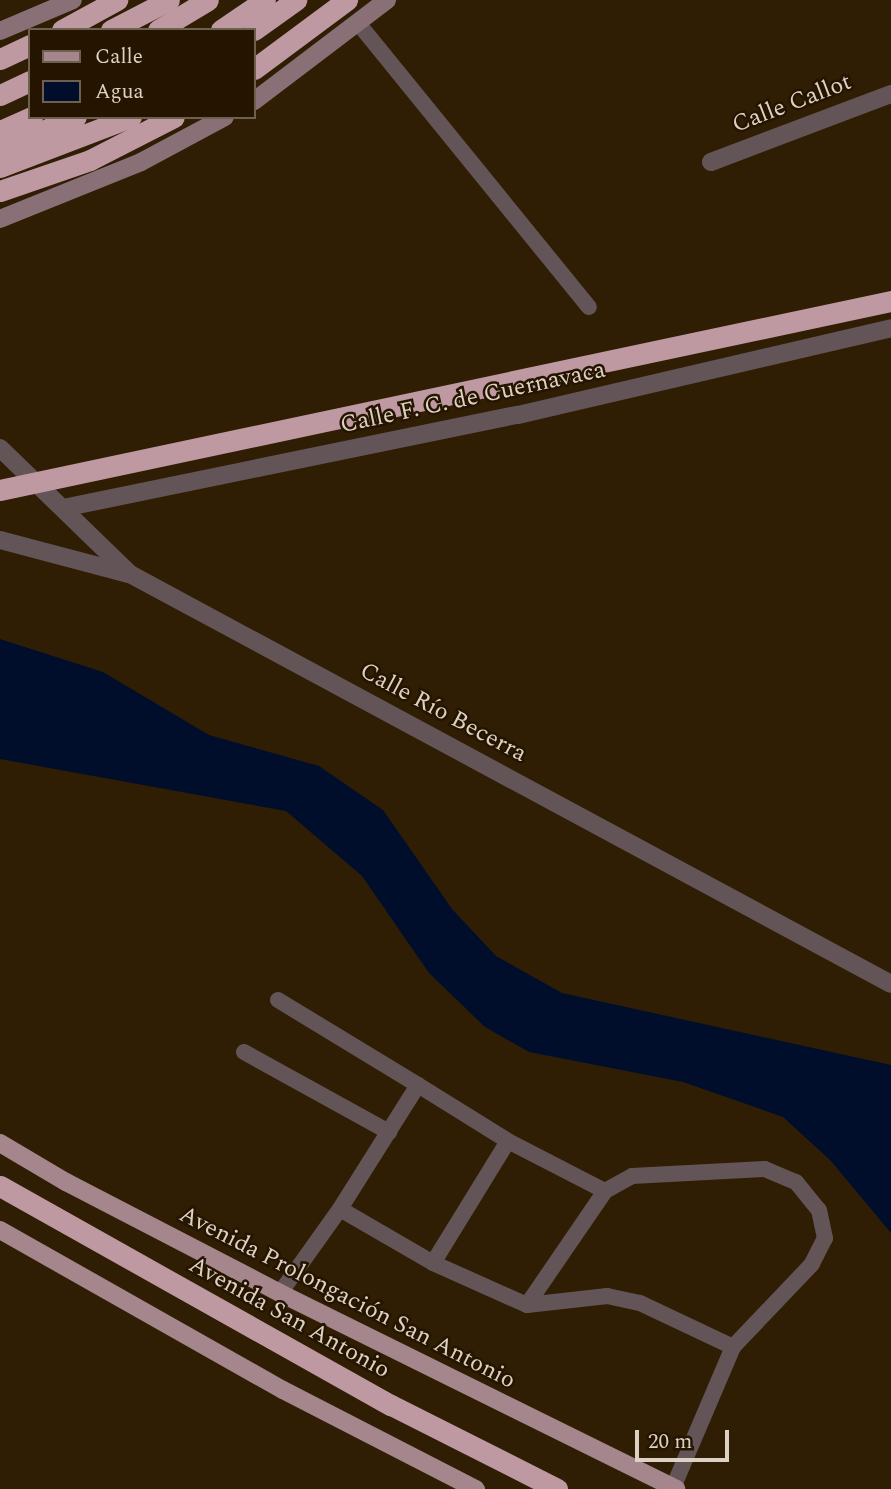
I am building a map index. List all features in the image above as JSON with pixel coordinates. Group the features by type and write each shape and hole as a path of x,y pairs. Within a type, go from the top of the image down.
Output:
{"highway":[{"path":"66,28 117,0"},
{"path":"114,28 169,0"},
{"path":"133,28 178,0"},
{"path":"161,28 208,0"},
{"path":"189,28 223,0"},
{"path":"223,28 265,0"},
{"path":"256,29 296,0"},
{"path":"256,68 348,0"},
{"path":"0,95 28,48"},
{"path":"0,101 28,93"},
{"path":"0,131 28,119"},
{"path":"0,149 71,119"},
{"path":"0,167 126,119"},
{"path":"0,191 90,160 170,119"},
{"path":"0,490 891,301"},
{"name":"Avenida San Antonio","path":"0,1186 391,1405 557,1489"}],"main road":[{"path":"0,31 73,0"},
{"path":"256,100 387,0"},
{"path":"0,219 141,162 221,119"},
{"name":"Avenida Prolongación San Antonio","path":"0,1143 66,1182 280,1293 675,1489"},
{"path":"0,1230 283,1390 476,1489"}],"street":[{"name":"Calle Callot","path":"710,162 891,94"},
{"name":"Calle F. C. de Cuernavaca","path":"63,508 518,415 891,328"},
{"name":"Calle Río Becerra","path":"0,448 130,574 891,984"},
{"path":"0,540 130,574"}],"lane":[{"path":"358,23 589,307"},
{"path":"278,1000 508,1141 605,1191"},
{"path":"244,1052 389,1132"},
{"path":"280,1293 340,1209 418,1084"},
{"path":"433,1263 508,1141"},
{"path":"527,1305 605,1191 632,1176 660,1172 765,1169 796,1182 819,1210 825,1238 811,1264 733,1347 675,1489"},
{"path":"340,1209 433,1263 527,1305 607,1297 640,1303 733,1347"}],"water":[{"path":"0,639 103,672 209,735 319,766 383,810 452,909 496,956 562,993 891,1065 891,1233 831,1161 783,1117 683,1082 529,1052 485,1027 429,973 362,876 286,811 0,759"}]}
